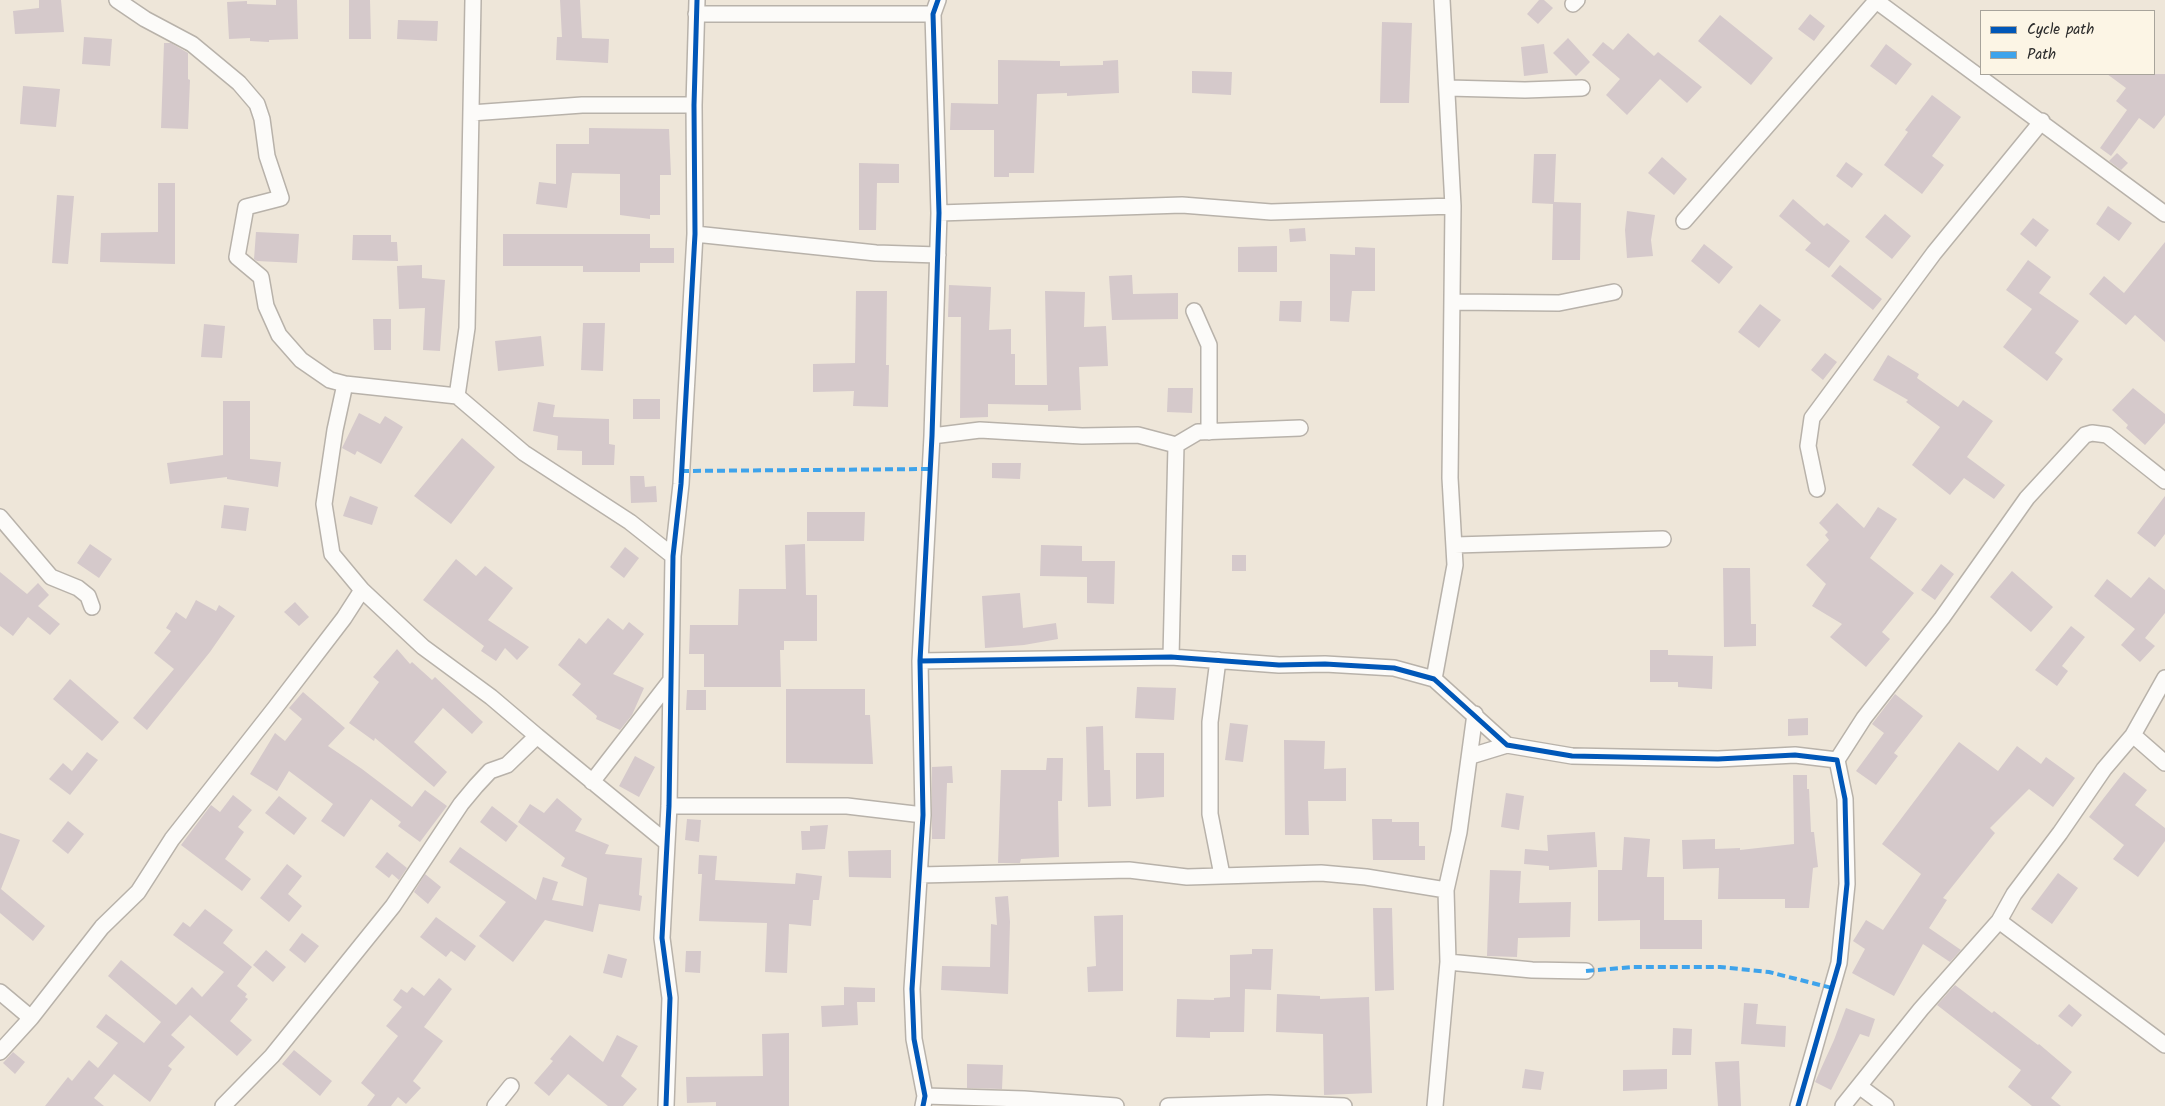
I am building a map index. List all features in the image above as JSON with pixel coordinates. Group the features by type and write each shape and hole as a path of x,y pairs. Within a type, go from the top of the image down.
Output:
{"street":[{"path":"117,0 145,19 192,44 239,83 256,104 262,119 267,156 281,198 246,207 237,257 261,277 266,306 279,334 301,360 330,380 344,384 457,396 524,453 630,522 673,556"},
{"path":"457,396 467,328 473,0"},
{"path":"1434,679 1456,565 1450,478 1453,206 1442,0"},
{"path":"1684,222 1875,0 2042,121 2165,214"},
{"path":"666,1106 670,998 662,938 669,806 673,556 681,484 695,234 694,104 697,7 936,7 940,213 932,436 920,662 923,815 920,875 914,921 912,989 914,1039 924,1101 1024,1099 1116,1106"},
{"path":"1448,88 1525,90 1582,88"},
{"path":"471,113 582,105 694,104"},
{"path":"1817,489 1808,446 1812,418 1934,253 2042,121"},
{"path":"940,213 1182,205 1271,212 1453,206"},
{"path":"695,234 876,253 938,254"},
{"path":"1452,302 1559,303 1614,292"},
{"path":"1194,311 1209,345 1209,432"},
{"path":"344,384 324,504 332,554 362,590 423,647 491,697 666,842"},
{"path":"932,436 980,430 1082,436 1138,435 1176,445 1198,432 1300,428"},
{"path":"1798,1106 1839,963 1847,884 1845,799 1837,760 1864,718 1942,618 2027,498 2085,436 2092,433 2107,435 2165,482"},
{"path":"1171,657 1176,445"},
{"path":"0,517 51,577 78,588 88,596 92,607"},
{"path":"1455,545 1663,539"},
{"path":"0,1052 31,1018 102,927 138,892 172,839 270,715 344,618 362,590"},
{"path":"920,662 1171,657 1394,668 1434,679 1475,714 1507,745"},
{"path":"1218,660 1210,722 1210,814 1222,875"},
{"path":"1843,1106 1921,1009 1999,921 2014,894 2060,833 2104,769 2133,735 2165,678"},
{"path":"592,782 671,680"},
{"path":"1435,1106 1448,962 1446,890 1459,832 1471,756 1475,714"},
{"path":"2133,735 2165,764"},
{"path":"223,1106 272,1056 393,906 461,804 476,786 490,771 508,765 537,736"},
{"path":"1471,756 1507,745 1572,756 1718,759 1795,754 1837,760"},
{"path":"669,806 847,806 923,815"},
{"path":"920,875 1129,870 1187,877 1321,874 1366,877 1446,890"},
{"path":"1999,921 2165,1045"},
{"path":"1448,962 1532,970 1586,971"},
{"path":"0,992 31,1018"},
{"path":"495,1106 511,1086"},
{"path":"1860,1086 1886,1106"},
{"path":"1168,1106 1268,1102 1344,1106"}],"building":[{"path":"39,0 61,0 64,32 15,34 13,11 39,8"},
{"path":"276,0 297,0 298,39 269,40 269,42 250,41 250,38 229,39 227,2 247,1 247,4 276,5"},
{"path":"349,0 370,0 371,39 349,39"},
{"path":"560,0 580,0 582,38 609,39 608,63 556,60 557,37 562,37"},
{"path":"1539,0 1544,0 1553,8 1538,24 1527,14"},
{"path":"1810,14 1825,26 1814,41 1798,29"},
{"path":"1720,15 1773,58 1751,85 1698,41"},
{"path":"398,20 438,21 437,41 397,39"},
{"path":"1382,22 1412,23 1409,103 1380,103"},
{"path":"1628,33 1654,56 1658,52 1702,87 1687,103 1660,79 1627,115 1606,95 1620,79 1592,55 1603,42 1613,50"},
{"path":"84,37 112,39 110,66 82,64"},
{"path":"1568,38 1590,62 1576,76 1553,53"},
{"path":"164,43 171,43 188,53 188,79 190,80 188,129 161,128"},
{"path":"1544,44 1548,73 1524,76 1521,47"},
{"path":"1886,44 1912,64 1896,85 1870,66"},
{"path":"998,60 1060,61 1060,66 1103,65 1103,61 1118,60 1119,93 1067,96 1067,93 1037,94 1034,173 1009,173 1009,177 994,177 994,130 950,130 951,103 998,104"},
{"path":"1192,71 1232,72 1231,95 1192,93"},
{"path":"2165,74 2165,115 2154,129 2139,118 2111,156 2100,148 2127,110 2116,101 2126,88 2108,75"},
{"path":"23,86 60,89 56,127 20,124"},
{"path":"1932,95 1961,117 1932,156 1944,165 1922,194 1884,165 1908,132 1905,130"},
{"path":"589,128 669,129 671,175 660,175 660,215 650,215 650,219 620,215 620,174 572,173 567,208 536,204 539,182 556,184 556,144 589,144"},
{"path":"2117,153 2128,163 2121,170 2109,161"},
{"path":"1534,154 1556,154 1554,202 1581,203 1580,260 1552,260 1553,204 1532,203"},
{"path":"1662,157 1687,179 1674,195 1648,173"},
{"path":"1846,162 1863,174 1852,188 1836,176"},
{"path":"859,163 899,164 899,183 877,183 876,230 859,230"},
{"path":"158,183 175,183 175,264 100,262 101,233 158,232"},
{"path":"57,195 74,196 68,264 52,263"},
{"path":"1793,199 1824,226 1827,223 1850,241 1829,268 1805,250 1811,243 1779,216"},
{"path":"2108,206 2132,223 2119,241 2096,224"},
{"path":"1627,211 1655,215 1651,240 1653,256 1627,258 1625,230"},
{"path":"1885,214 1911,236 1892,259 1865,237"},
{"path":"2033,218 2049,230 2036,247 2020,234"},
{"path":"1305,228 1306,241 1290,242 1289,229"},
{"path":"256,232 299,234 297,263 257,261 254,259"},
{"path":"503,234 650,234 650,248 674,248 674,263 640,263 640,272 583,272 583,266 503,266"},
{"path":"353,235 391,235 391,242 397,242 398,261 352,260"},
{"path":"2165,242 2165,342 2135,315 2126,325 2089,294 2104,276 2124,293"},
{"path":"1704,244 1733,267 1719,284 1691,261"},
{"path":"1277,246 1277,272 1238,272 1238,247"},
{"path":"1355,247 1375,248 1375,291 1352,291 1349,322 1330,321 1330,254 1355,255"},
{"path":"2028,260 2051,277 2039,293 2079,321 2055,353 2063,359 2047,381 2003,347 2032,309 2006,290"},
{"path":"422,265 422,278 445,280 440,351 423,350 425,308 399,309 397,266"},
{"path":"1840,265 1882,299 1873,310 1831,276"},
{"path":"1132,275 1133,294 1178,293 1178,319 1112,320 1109,276"},
{"path":"949,285 991,287 989,330 1011,329 1011,354 1015,354 1015,385 1047,385 1045,291 1085,292 1084,327 1106,326 1108,366 1079,367 1081,410 1048,411 1048,405 988,404 988,417 960,418 961,317 948,317"},
{"path":"856,291 887,291 886,365 889,365 888,407 853,406 854,391 813,392 813,364 855,363"},
{"path":"1280,301 1302,301 1301,322 1279,321"},
{"path":"1760,304 1781,320 1759,348 1738,332"},
{"path":"373,319 391,319 391,350 374,350"},
{"path":"583,323 605,323 603,371 581,370"},
{"path":"204,324 225,326 222,358 201,357"},
{"path":"541,336 544,366 498,371 495,341"},
{"path":"1825,353 1837,362 1823,380 1811,370"},
{"path":"1888,355 1919,374 1917,378 1958,407 1963,400 1993,421 1967,457 2005,485 1994,499 1964,478 1950,495 1912,465 1940,427 1906,402 1908,400 1873,380"},
{"path":"1168,388 1193,388 1192,413 1167,412"},
{"path":"2133,388 2165,414 2165,423 2145,445 2126,428 2128,425 2112,410"},
{"path":"633,399 660,399 660,419 633,419"},
{"path":"223,401 250,401 250,459 281,462 278,487 227,479 227,477 170,484 167,463 223,455"},
{"path":"538,402 555,405 553,417 609,419 609,444 615,445 614,465 582,465 582,451 557,450 558,436 533,431"},
{"path":"359,413 380,424 385,416 403,427 381,464 357,451 355,455 342,448"},
{"path":"462,438 495,467 451,524 414,496"},
{"path":"992,463 1021,463 1020,479 992,478"},
{"path":"630,476 644,476 645,487 656,486 657,502 631,503"},
{"path":"350,496 378,507 372,525 343,516"},
{"path":"2165,496 2165,534 2155,547 2137,533"},
{"path":"1837,503 1864,528 1878,507 1897,519 1870,558 1914,593 1882,632 1890,639 1866,667 1830,637 1842,624 1812,606 1826,584 1806,565 1829,540 1825,535 1828,532 1819,523"},
{"path":"224,505 249,508 246,531 221,528"},
{"path":"807,512 865,512 864,541 807,541"},
{"path":"90,544 112,559 99,578 77,563"},
{"path":"805,544 806,595 817,595 817,641 784,641 784,650 780,650 781,687 704,687 704,654 689,654 690,625 738,625 739,589 786,589 785,545"},
{"path":"1041,545 1082,546 1082,561 1115,561 1114,604 1087,603 1087,577 1040,576"},
{"path":"625,547 639,558 624,578 610,567"},
{"path":"1232,555 1246,555 1246,571 1232,571"},
{"path":"456,559 476,576 485,566 513,588 488,620 529,647 517,660 505,648 496,661 481,651 484,646 423,600"},
{"path":"1941,564 1954,574 1935,600 1921,590"},
{"path":"1723,568 1750,568 1751,624 1756,624 1756,646 1724,647"},
{"path":"2012,571 2053,607 2031,632 1990,597"},
{"path":"0,572 27,594 38,583 49,595 38,606 60,624 50,635 28,617 13,636 0,626"},
{"path":"2149,577 2165,590 2165,613 2145,638 2155,646 2140,662 2121,645 2135,629 2094,596 2107,579 2131,598"},
{"path":"1020,593 1023,628 1056,623 1058,639 1024,645 985,648 982,596"},
{"path":"196,600 216,611 219,605 235,616 210,652 147,730 133,718 174,669 154,653 171,631 166,628 176,612 186,619"},
{"path":"295,602 309,617 299,626 284,612"},
{"path":"608,618 623,630 629,622 644,634 613,674 644,688 632,715 620,730 596,719 597,716 572,695 581,684 558,665 579,638 586,644"},
{"path":"2071,626 2085,637 2062,666 2068,671 2057,686 2035,670"},
{"path":"397,649 410,664 412,662 432,680 435,677 483,722 472,734 443,708 414,742 447,772 434,787 375,738 374,741 349,723 379,682 373,677"},
{"path":"1650,650 1668,650 1668,655 1713,656 1712,689 1678,687 1678,682 1650,682"},
{"path":"70,679 119,722 102,741 53,699"},
{"path":"1137,687 1176,688 1174,720 1135,718"},
{"path":"786,689 865,689 865,715 870,715 873,764 786,763"},
{"path":"687,690 706,690 706,710 686,710"},
{"path":"303,692 345,728 328,746 412,807 425,790 447,806 420,842 398,826 401,822 371,799 344,837 321,821 333,804 289,771 277,791 250,774 275,733 285,741 302,719 289,708"},
{"path":"1895,694 1923,716 1894,753 1898,756 1876,785 1856,771 1884,733 1872,724"},
{"path":"1808,718 1808,735 1788,736 1788,719"},
{"path":"1230,723 1248,725 1243,762 1225,760"},
{"path":"1103,726 1104,770 1110,770 1111,806 1088,807 1086,727"},
{"path":"1284,740 1325,741 1324,769 1346,768 1346,801 1308,801 1309,835 1285,835"},
{"path":"1959,742 1998,771 2017,746 2041,764 2046,757 2075,778 2053,807 2029,789 1990,828 1995,833 1943,898 1947,900 1929,928 1961,950 1950,962 1923,944 1894,996 1852,973 1865,949 1853,941 1866,920 1883,930 1921,874 1882,844"},
{"path":"87,752 98,760 70,795 49,779 63,763 72,771"},
{"path":"1136,753 1164,753 1164,797 1136,799"},
{"path":"635,756 655,767 639,797 619,786"},
{"path":"1047,758 1063,758 1062,801 1058,801 1059,857 1021,859 1020,863 998,863 1001,770 1046,770"},
{"path":"952,766 953,783 947,783 945,839 932,839 932,767"},
{"path":"2124,772 2147,790 2135,805 2165,828 2165,841 2138,877 2113,859 2124,845 2089,817"},
{"path":"1793,775 1807,775 1807,789 1809,789 1811,832 1814,832 1818,867 1813,868 1809,908 1785,908 1785,899 1718,899 1719,868 1683,869 1682,840 1715,839 1715,849 1740,848 1740,850 1794,844"},
{"path":"1506,793 1524,796 1519,830 1501,827"},
{"path":"233,795 252,810 238,827 244,832 225,859 251,879 242,891 181,845 211,805 220,812"},
{"path":"279,796 307,818 294,835 265,813"},
{"path":"557,798 582,819 575,831 609,845 605,854 642,858 639,895 642,896 640,911 599,904 593,932 545,920 513,962 479,936 506,902 449,862 460,847 536,900 543,877 558,882 552,900 583,906 587,878 561,866 565,858 518,822 530,804 544,813"},
{"path":"492,806 518,826 506,842 480,822"},
{"path":"687,819 701,820 699,842 685,840"},
{"path":"1372,819 1392,819 1392,822 1419,822 1419,846 1425,846 1425,860 1373,860"},
{"path":"68,821 84,834 68,854 52,841"},
{"path":"828,825 825,849 802,850 801,831 810,831 810,826"},
{"path":"1595,832 1597,867 1549,870 1549,866 1524,864 1525,849 1548,851 1547,835"},
{"path":"0,833 20,840 1,889 45,926 33,941 0,913"},
{"path":"1624,837 1650,839 1647,877 1664,877 1664,920 1702,920 1702,949 1640,949 1640,920 1598,921 1598,870 1622,870"},
{"path":"891,850 891,878 849,877 848,851"},
{"path":"387,852 407,868 399,880 392,874 389,878 375,867"},
{"path":"699,855 717,856 715,880 795,884 796,873 822,876 819,900 813,900 811,926 789,924 787,973 765,972 767,923 699,921 702,874 698,874"},
{"path":"287,864 302,876 288,894 302,906 289,922 260,898"},
{"path":"1490,870 1521,871 1519,903 1571,902 1570,937 1518,938 1517,957 1487,956"},
{"path":"2058,873 2078,888 2052,924 2031,909"},
{"path":"425,874 441,887 428,904 414,892"},
{"path":"1008,896 1010,922 1008,994 941,990 942,966 990,967 991,924 997,925 995,897"},
{"path":"1373,908 1392,908 1394,990 1375,991"},
{"path":"205,909 233,930 223,943 252,967 237,986 247,994 245,997 248,999 230,1021 252,1040 237,1056 190,1015 171,1035 185,1047 168,1066 172,1069 150,1102 114,1074 94,1098 104,1106 45,1106 68,1077 72,1081 89,1060 98,1068 118,1043 96,1027 106,1014 144,1043 161,1022 108,976 121,960 176,1005 192,987 202,997 224,972 173,935 183,922 190,927"},
{"path":"1123,915 1123,991 1088,992 1087,967 1096,966 1094,916"},
{"path":"436,917 476,946 465,961 451,951 446,957 420,937"},
{"path":"302,933 319,946 305,963 289,950"},
{"path":"1252,949 1273,949 1271,990 1245,989 1244,1032 1210,1032 1210,1038 1176,1037 1177,999 1214,1000 1214,998 1230,997 1230,955 1252,954"},
{"path":"266,950 286,967 273,982 253,965"},
{"path":"686,951 701,951 700,973 685,972"},
{"path":"608,954 627,959 622,978 603,973"},
{"path":"439,978 452,989 424,1027 443,1041 413,1081 421,1088 406,1104 398,1097 391,1106 367,1106 375,1095 361,1083 398,1036 386,1026 402,1007 393,1000 401,989 407,993 412,987 424,996"},
{"path":"1955,985 1992,1013 1994,1011 2039,1044 2072,1072 2051,1098 2061,1106 2032,1106 2008,1087 2021,1070 1937,1005"},
{"path":"844,987 875,988 875,1002 857,1002 858,1025 822,1027 821,1006 844,1005"},
{"path":"1277,994 1320,996 1320,999 1369,997 1372,1093 1324,1095 1323,1034 1276,1032"},
{"path":"1744,1003 1758,1004 1756,1024 1786,1026 1785,1047 1741,1044"},
{"path":"2069,1004 2082,1015 2072,1027 2058,1016"},
{"path":"1846,1008 1875,1019 1869,1037 1860,1034 1831,1090 1815,1082"},
{"path":"1673,1028 1692,1029 1691,1055 1672,1055"},
{"path":"789,1033 789,1106 716,1106 716,1102 687,1103 686,1077 763,1076 762,1034"},
{"path":"570,1035 603,1062 617,1035 638,1046 621,1076 637,1089 623,1106 608,1106 568,1074 549,1096 534,1083 553,1061 550,1059"},
{"path":"294,1050 332,1081 320,1096 282,1064"},
{"path":"13,1052 25,1062 15,1074 3,1063"},
{"path":"1739,1061 1741,1106 1718,1106 1715,1062"},
{"path":"967,1064 1003,1065 1002,1089 967,1088"},
{"path":"1525,1069 1544,1072 1541,1090 1522,1088"},
{"path":"1667,1069 1667,1089 1623,1091 1623,1070"}],"marked path":[{"path":"681,471 930,469"},
{"path":"1586,971 1633,967 1720,967 1769,972 1832,988"}],"cycle path":[{"path":"666,1106 670,998 662,938 669,806 673,556 681,484 695,234 694,105 697,0"},
{"path":"923,1106 925,1096 914,1039 912,989 923,815 920,661 932,436 939,213 933,14 938,0"},
{"path":"920,661 1171,657 1279,665 1325,664 1394,668 1434,679 1507,745 1572,756 1718,759 1795,755 1837,760 1845,799 1847,884 1839,963 1798,1106"}]}
